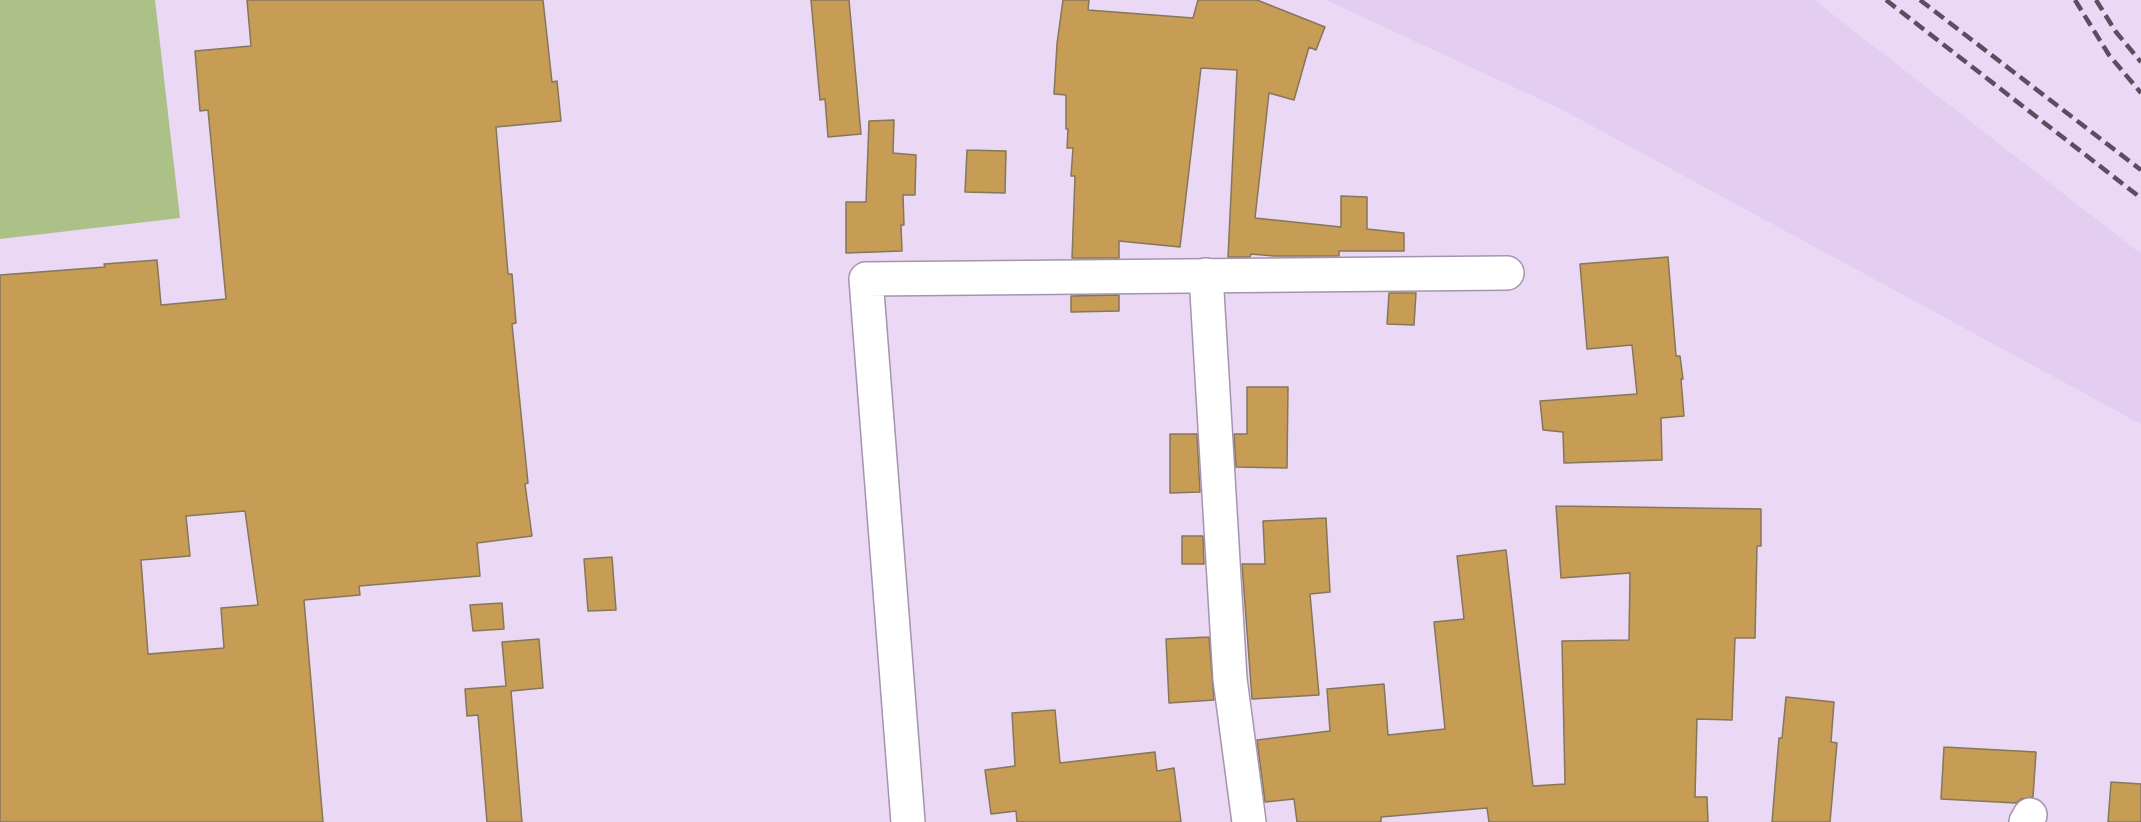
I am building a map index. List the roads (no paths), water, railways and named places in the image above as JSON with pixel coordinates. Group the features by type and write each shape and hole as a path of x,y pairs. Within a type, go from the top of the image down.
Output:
{"street":[{"path":"908,822 866,279 1507,273"},
{"path":"1206,275 1230,679 1250,822"}],"railway":[{"path":"1886,0 2141,198"},
{"path":"1920,0 2141,170"},
{"path":"2075,0 2109,55 2141,93"},
{"path":"2096,0 2116,32 2141,62"}]}
